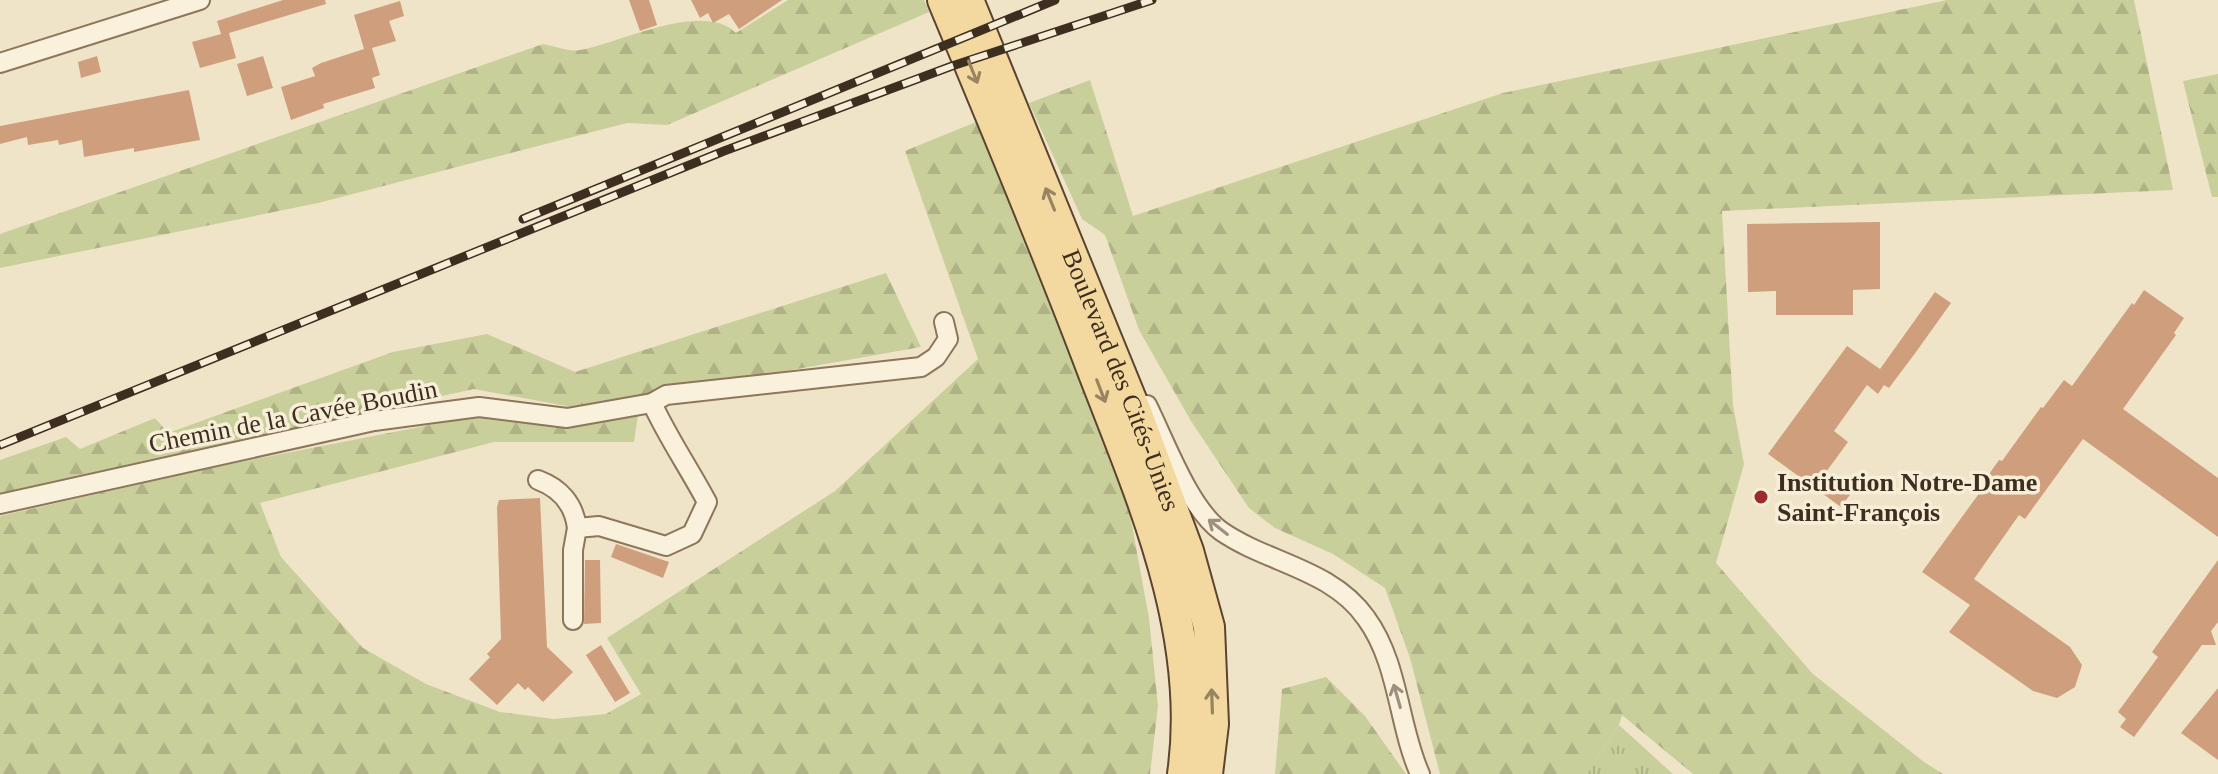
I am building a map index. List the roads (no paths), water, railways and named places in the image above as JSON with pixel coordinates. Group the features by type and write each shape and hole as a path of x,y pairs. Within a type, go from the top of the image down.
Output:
{"main road":[{"name":"Boulevard des Cités-Unies","path":"943,0 1079,333 1131,470 1169,583 1186,685 1187,750 1183,774"},
{"name":"Boulevard des Cités-Unies","path":"968,0 1079,271 1178,525 1209,627 1213,724 1207,774"}],"street":[{"path":"0,63 200,0"},
{"path":"1079,271 1199,510 1219,530 1250,548 1333,585 1368,619 1382,647 1419,772"},
{"name":"Chemin de la Cavée Boudin","path":"0,504 374,421 479,407 567,418 652,403 666,395 921,367 936,357 948,339 944,322"},
{"path":"577,528 599,526 666,546 692,534 707,502 689,466 667,436 652,403"},
{"path":"538,480 554,486 566,498 576,517 573,620"}],"railway":[{"path":"523,219 1055,0"},
{"path":"0,445 724,151 952,66 1152,0"}],"place":[{"name":"Institution Notre‐Dame Saint‐François","path":"1761,497"}]}
